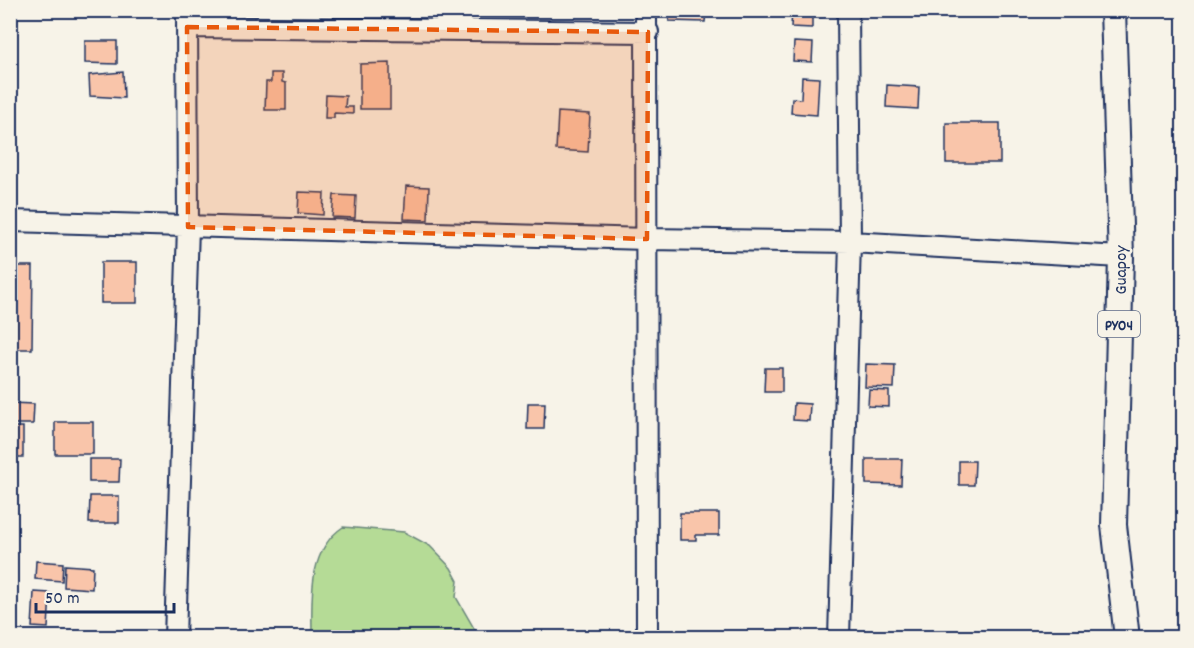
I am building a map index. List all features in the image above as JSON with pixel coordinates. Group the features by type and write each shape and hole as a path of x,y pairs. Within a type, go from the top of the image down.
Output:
{"main road":[{"name":"Guapoy","path":"1113,10 1121,257 1114,525 1127,638"}],"street":[{"path":"646,10 648,32 647,638"},
{"path":"839,638 850,242 848,10"},
{"path":"175,638 188,227 187,19 648,32"},
{"path":"10,220 188,227 850,242 1121,257"}],"highlighted area":[{"path":"187,27 648,32 647,239 188,227"}],"green space":[{"path":"343,527 404,532 430,546 451,568 458,581 456,597 479,637 312,637 312,592 317,563 331,537"}],"building":[{"path":"454,10 471,10 471,17 454,17"},
{"path":"670,10 706,10 705,22 669,21"},
{"path":"792,10 822,10 822,17 812,17 812,28 791,27"},
{"path":"85,41 117,41 117,64 85,63"},
{"path":"794,42 813,43 812,62 793,61"},
{"path":"390,63 390,109 360,109 360,64"},
{"path":"123,72 124,98 90,96 89,75"},
{"path":"271,73 282,73 282,82 286,83 286,110 265,110 266,82 271,82"},
{"path":"802,77 819,78 817,115 791,113 792,98 801,99"},
{"path":"887,85 919,87 918,109 886,107"},
{"path":"326,95 346,96 345,107 353,107 353,114 334,113 334,118 325,118"},
{"path":"558,112 590,114 588,152 556,150"},
{"path":"946,123 1000,123 1000,163 946,163"},
{"path":"406,186 429,187 428,220 404,219"},
{"path":"299,192 324,193 323,215 298,213"},
{"path":"334,195 356,196 355,218 332,217"},
{"path":"101,262 137,262 137,303 101,303"},
{"path":"10,266 33,266 32,349 10,349"},
{"path":"866,364 895,365 894,388 865,387"},
{"path":"765,368 782,368 782,392 764,392"},
{"path":"869,390 889,391 889,407 868,406"},
{"path":"10,403 34,404 33,424 10,424"},
{"path":"528,403 545,403 544,429 527,429"},
{"path":"794,403 810,404 809,421 793,420"},
{"path":"55,422 93,422 93,454 55,454"},
{"path":"10,427 23,427 23,457 10,457"},
{"path":"89,459 120,459 119,482 89,482"},
{"path":"866,459 902,459 901,485 866,484"},
{"path":"959,461 975,461 974,485 959,485"},
{"path":"90,496 119,496 119,523 89,523"},
{"path":"680,513 719,513 719,535 696,535 696,540 680,540"},
{"path":"10,538 14,538 13,554 10,554"},
{"path":"36,561 63,563 62,581 35,579"},
{"path":"65,565 93,567 92,589 64,587"},
{"path":"34,592 50,593 48,628 32,627"},
{"path":"672,634 687,634 687,638 672,638"}]}
